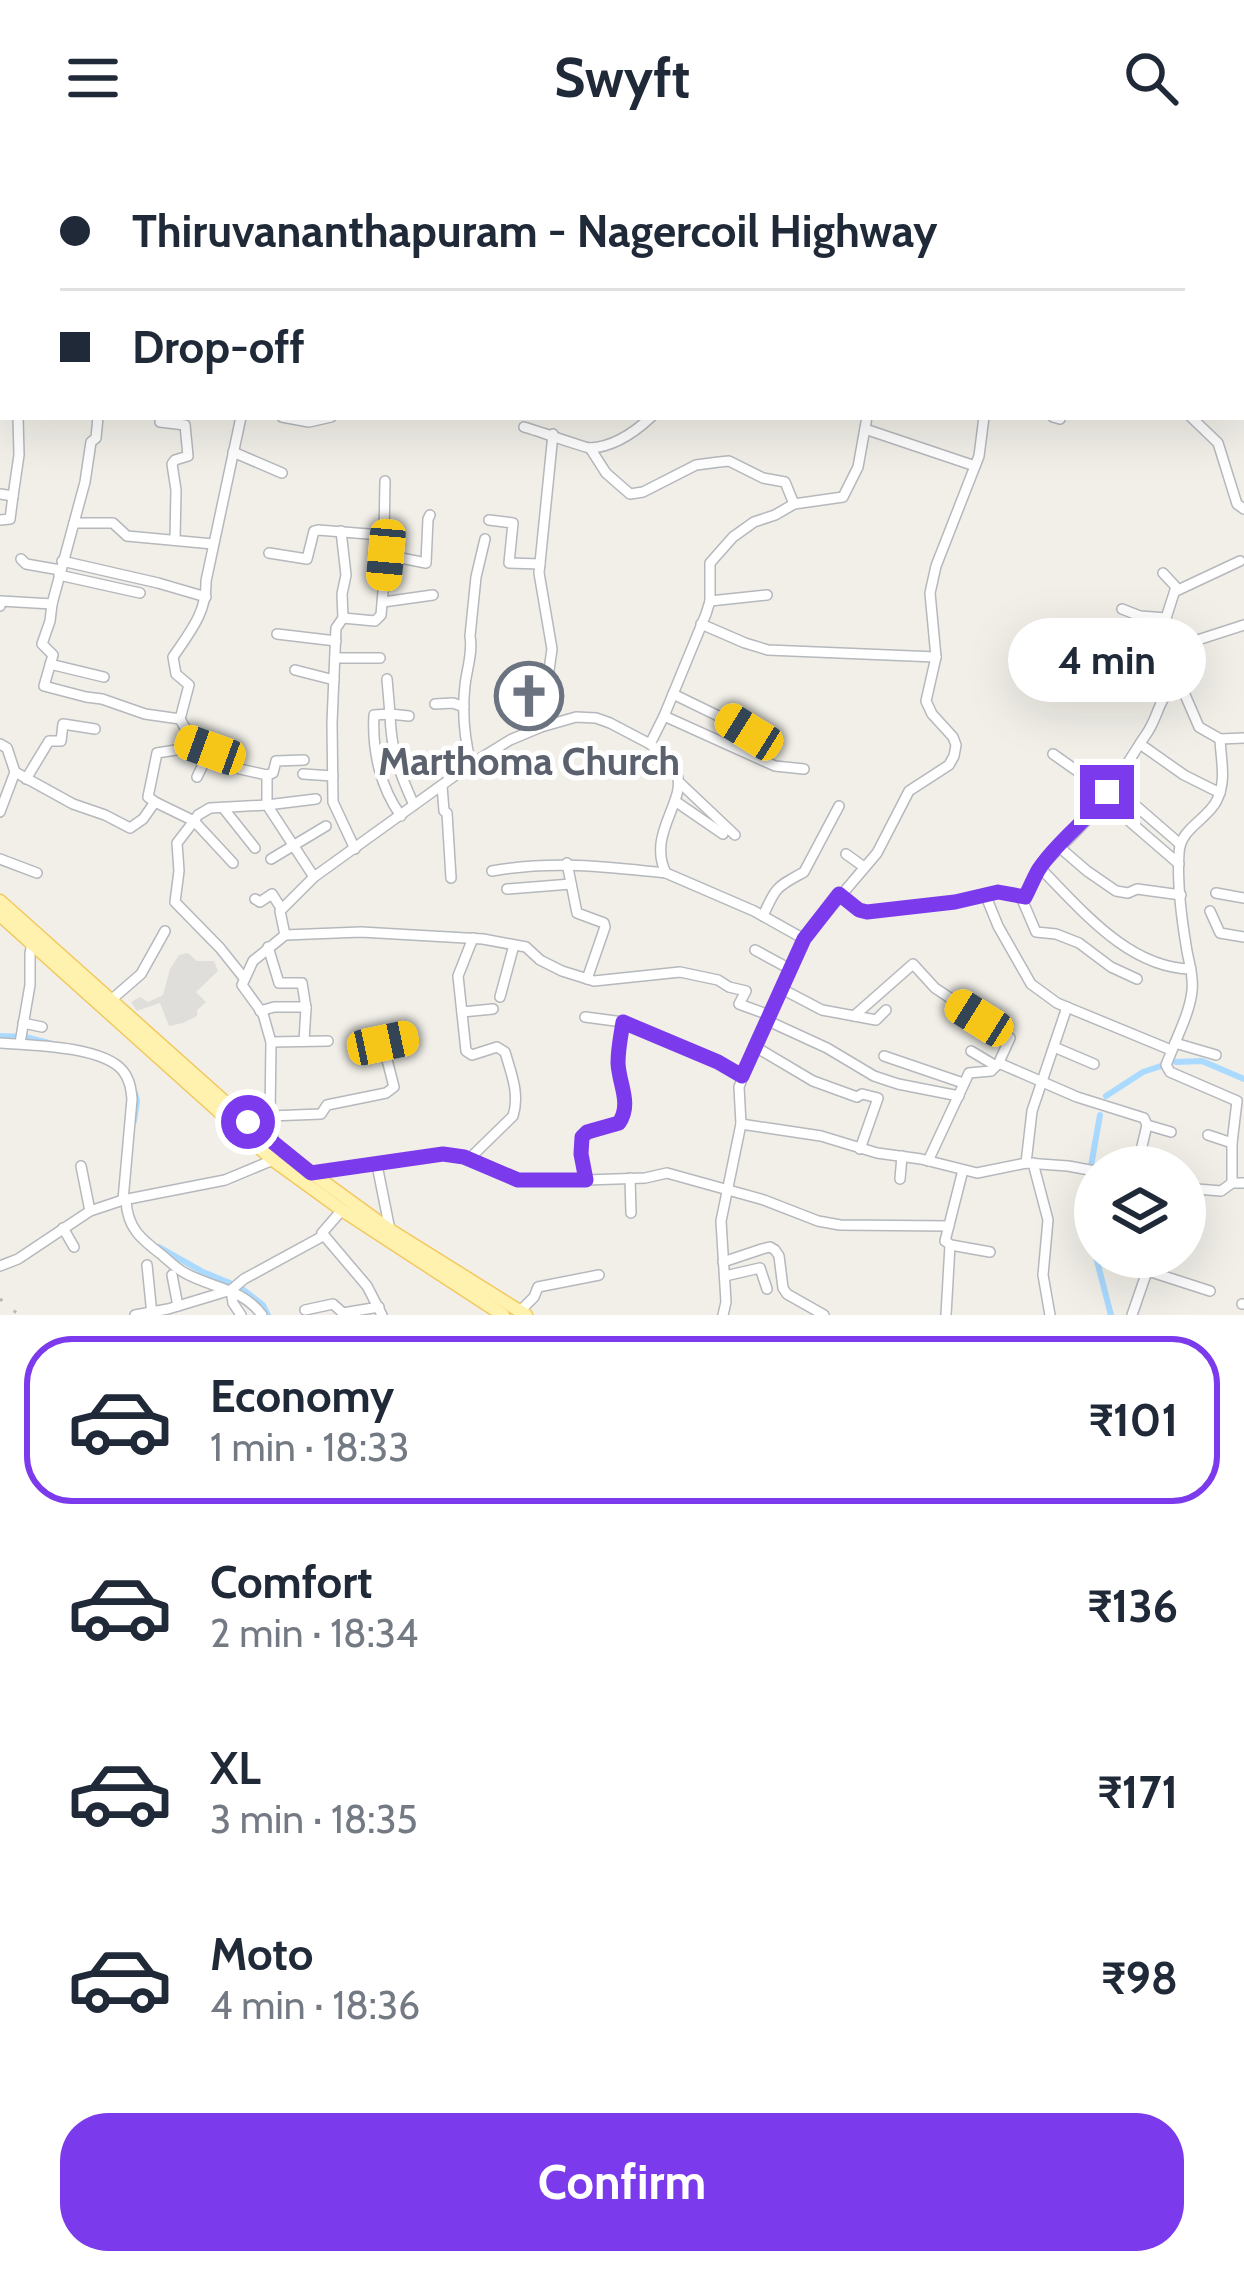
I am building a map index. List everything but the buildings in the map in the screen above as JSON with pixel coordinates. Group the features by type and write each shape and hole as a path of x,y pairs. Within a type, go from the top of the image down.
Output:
{"main road":[{"path":"0,902 112,1000 273,1153 342,1210 503,1315"},
{"path":"0,915 250,1130"},
{"path":"273,1153 311,1173 390,1230 523,1313"}],"street":[{"path":"0,520 10,519 19,455 18,420"},
{"path":"97,420 42,644 52,652 44,686 180,719"},
{"path":"233,863 194,821 148,797 157,752 182,749 189,735 180,719 189,685 176,674 173,657 200,617 206,598 240,420"},
{"path":"590,448 618,440 648,420"},
{"path":"723,1315 721,1221 741,1124 742,1076 754,1046 804,939 877,853 910,791 949,765 954,756 953,737 926,701 936,657 932,581 976,466 984,420"},
{"path":"1194,420 1218,443 1237,504 1244,509"},
{"path":"160,422 187,421 188,456 172,464 175,539"},
{"path":"650,744 710,601 710,563 754,521 794,504 843,497 858,467 866,423 976,466"},
{"path":"524,427 590,448 606,473 630,494 696,465 729,461 763,478 785,482 794,504"},
{"path":"541,727 552,649 540,564 553,434"},
{"path":"233,452 282,473"},
{"path":"343,618 375,620 382,615 386,481"},
{"path":"0,494 13,496"},
{"path":"386,555 426,563 430,515"},
{"path":"490,520 512,523 509,563 540,564"},
{"path":"74,523 113,523 127,536 214,544"},
{"path":"269,553 304,560 314,531 384,537"},
{"path":"341,531 346,575 343,618 336,628 333,776 336,812 355,849"},
{"path":"471,764 464,707 484,539"},
{"path":"21,559 26,564 158,583 206,598"},
{"path":"1176,591 1240,561"},
{"path":"60,569 140,593"},
{"path":"1163,573 1176,591 1166,618 1176,647 1179,682 1199,727 1220,739 1244,738"},
{"path":"382,602 433,595"},
{"path":"710,601 767,595"},
{"path":"0,606 1,601 52,604"},
{"path":"1122,609 1166,618"},
{"path":"701,624 768,650 936,657"},
{"path":"1176,647 1244,625"},
{"path":"277,634 336,641"},
{"path":"335,658 380,658"},
{"path":"50,664 104,677"},
{"path":"295,670 334,680"},
{"path":"388,679 391,740 397,768 414,805"},
{"path":"839,894 867,912 998,892 1025,897 1040,868 1110,789 1150,729 1160,700 1179,682"},
{"path":"673,694 776,744"},
{"path":"435,704 464,707"},
{"path":"401,816 381,779 373,716 409,716"},
{"path":"664,716 775,766 804,769"},
{"path":"285,935 281,908 314,877 510,740 576,717 610,723 650,744 676,770 679,782 661,848 666,873"},
{"path":"26,779 49,741 61,741 63,724 94,729"},
{"path":"1206,1190 1221,1191 1238,1183 1232,1143 1240,1097 1170,1072 1166,1065 1188,1010 1192,985 1180,896 1180,844 1220,793 1225,770 1220,739"},
{"path":"187,741 220,753 240,769 267,775 273,773 275,761 304,760"},
{"path":"1140,743 1184,776 1220,793"},
{"path":"0,744 7,748 15,772 0,812"},
{"path":"197,777 210,750"},
{"path":"1053,754 1110,789 1180,844"},
{"path":"15,772 130,828 155,802"},
{"path":"303,774 333,776"},
{"path":"267,775 267,806 314,877"},
{"path":"675,801 729,835 679,782"},
{"path":"442,787 451,878"},
{"path":"244,978 175,904 177,843 198,815 210,808 316,799"},
{"path":"763,916 785,880 804,872 838,806"},
{"path":"224,809 255,848"},
{"path":"1128,820 1179,864"},
{"path":"271,860 326,826"},
{"path":"1058,846 1116,891 1180,896"},
{"path":"846,854 864,867"},
{"path":"0,859 37,873"},
{"path":"567,863 577,913 605,927 587,979"},
{"path":"492,871 567,863 666,873 804,939"},
{"path":"1040,868 1098,927 1124,945 1156,963 1191,969"},
{"path":"507,889 571,884"},
{"path":"1216,893 1244,898"},
{"path":"255,899 260,902 272,894 281,908"},
{"path":"985,894 1031,984 1057,1003 1173,1047 1216,1055"},
{"path":"1021,897 1036,932 1066,937 1137,979"},
{"path":"1210,911 1220,933 1244,937"},
{"path":"112,1000 141,974 166,931"},
{"path":"0,1266 90,1211 225,1180 273,1153 271,1042 260,1011 243,987 253,961 285,935 361,932 472,938 526,947 540,960 587,979 620,980 668,971 718,980 746,991 740,1004 745,1008 874,1076 959,1096"},
{"path":"469,1159 513,1116 516,1094 505,1052 497,1047 472,1055 466,1051 458,976 472,938"},
{"path":"20,1040 32,944"},
{"path":"500,997 514,945"},
{"path":"268,947 278,982 302,983 304,1041"},
{"path":"755,950 790,969"},
{"path":"854,1016 913,964 935,988 1010,1038 991,1071 973,1071 963,1083 928,1161"},
{"path":"782,988 822,1010 876,1020 886,1010"},
{"path":"260,1011 274,1006 306,1007"},
{"path":"1049,1315 1043,1275 1048,1220 1030,1163 1032,1112 1067,1007"},
{"path":"462,1012 493,1009"},
{"path":"585,1017 623,1022 742,1076"},
{"path":"586,1180 582,1137 619,1123 625,1113 618,1069 623,1022"},
{"path":"22,1023 42,1027"},
{"path":"250,1130 270,1116 321,1114 327,1105 392,1090 383,1043 409,1038"},
{"path":"0,1043 20,1040 99,1056 122,1070 132,1100 125,1200 138,1237 185,1273 231,1290 262,1315"},
{"path":"271,1042 328,1041"},
{"path":"754,1046 813,1081 857,1097 878,1098 860,1149"},
{"path":"1054,1048 1094,1064"},
{"path":"971,1051 1077,1096 1144,1118 1142,1146"},
{"path":"884,1056 963,1083"},
{"path":"342,1102 342,1116"},
{"path":"741,1124 821,1136 976,1173 1030,1163 1074,1168"},
{"path":"1147,1125 1171,1132"},
{"path":"1208,1135 1232,1143"},
{"path":"311,1173 443,1154 469,1159 518,1180 676,1174 818,1221 949,1226"},
{"path":"900,1179 902,1156"},
{"path":"377,1165 390,1230"},
{"path":"81,1166 90,1211"},
{"path":"963,1170 945,1241 990,1252"},
{"path":"630,1178 631,1213"},
{"path":"305,1310 333,1304 343,1313 381,1311 367,1286 323,1236 324,1228 342,1210"},
{"path":"63,1228 74,1247"},
{"path":"135,1315 172,1310 231,1290 323,1236"},
{"path":"946,1315 950,1245"},
{"path":"723,1262 762,1249 776,1250 787,1294 824,1315"},
{"path":"147,1265 153,1314"},
{"path":"725,1276 760,1268 767,1289"},
{"path":"172,1274 172,1310"},
{"path":"523,1313 538,1287 599,1275"},
{"path":"1132,1315 1145,1278"},
{"path":"1170,1278 1210,1291"},
{"path":"231,1290 241,1315"}],"shaded area":[{"path":"188,953 197,961 214,961 218,971 196,992 206,1002 197,1016 169,1026 160,1003 137,1011 131,1002 140,997 148,1002 163,995 170,969 179,955"}],"waterway":[{"path":"0,1036 49,1043"},
{"path":"1176,1062 1202,1061 1244,1079"},
{"path":"1106,1096 1161,1066"},
{"path":"134,1121 135,1093"},
{"path":"1095,1146 1100,1115"},
{"path":"159,1247 230,1283"},
{"path":"1101,1278 1111,1315"},
{"path":"241,1288 268,1315"}],"railway":[{"path":"0,1299 19,1315"}],"place":[{"name":"Marthoma Church","path":"529,696"}],"route":[{"path":"248,1122 311,1173 443,1154 464,1157 518,1180 586,1180 582,1137 619,1123 625,1113 618,1069 623,1022 742,1076 804,939 839,894 867,912 998,892 1025,897 1040,868 1107,792"}]}
